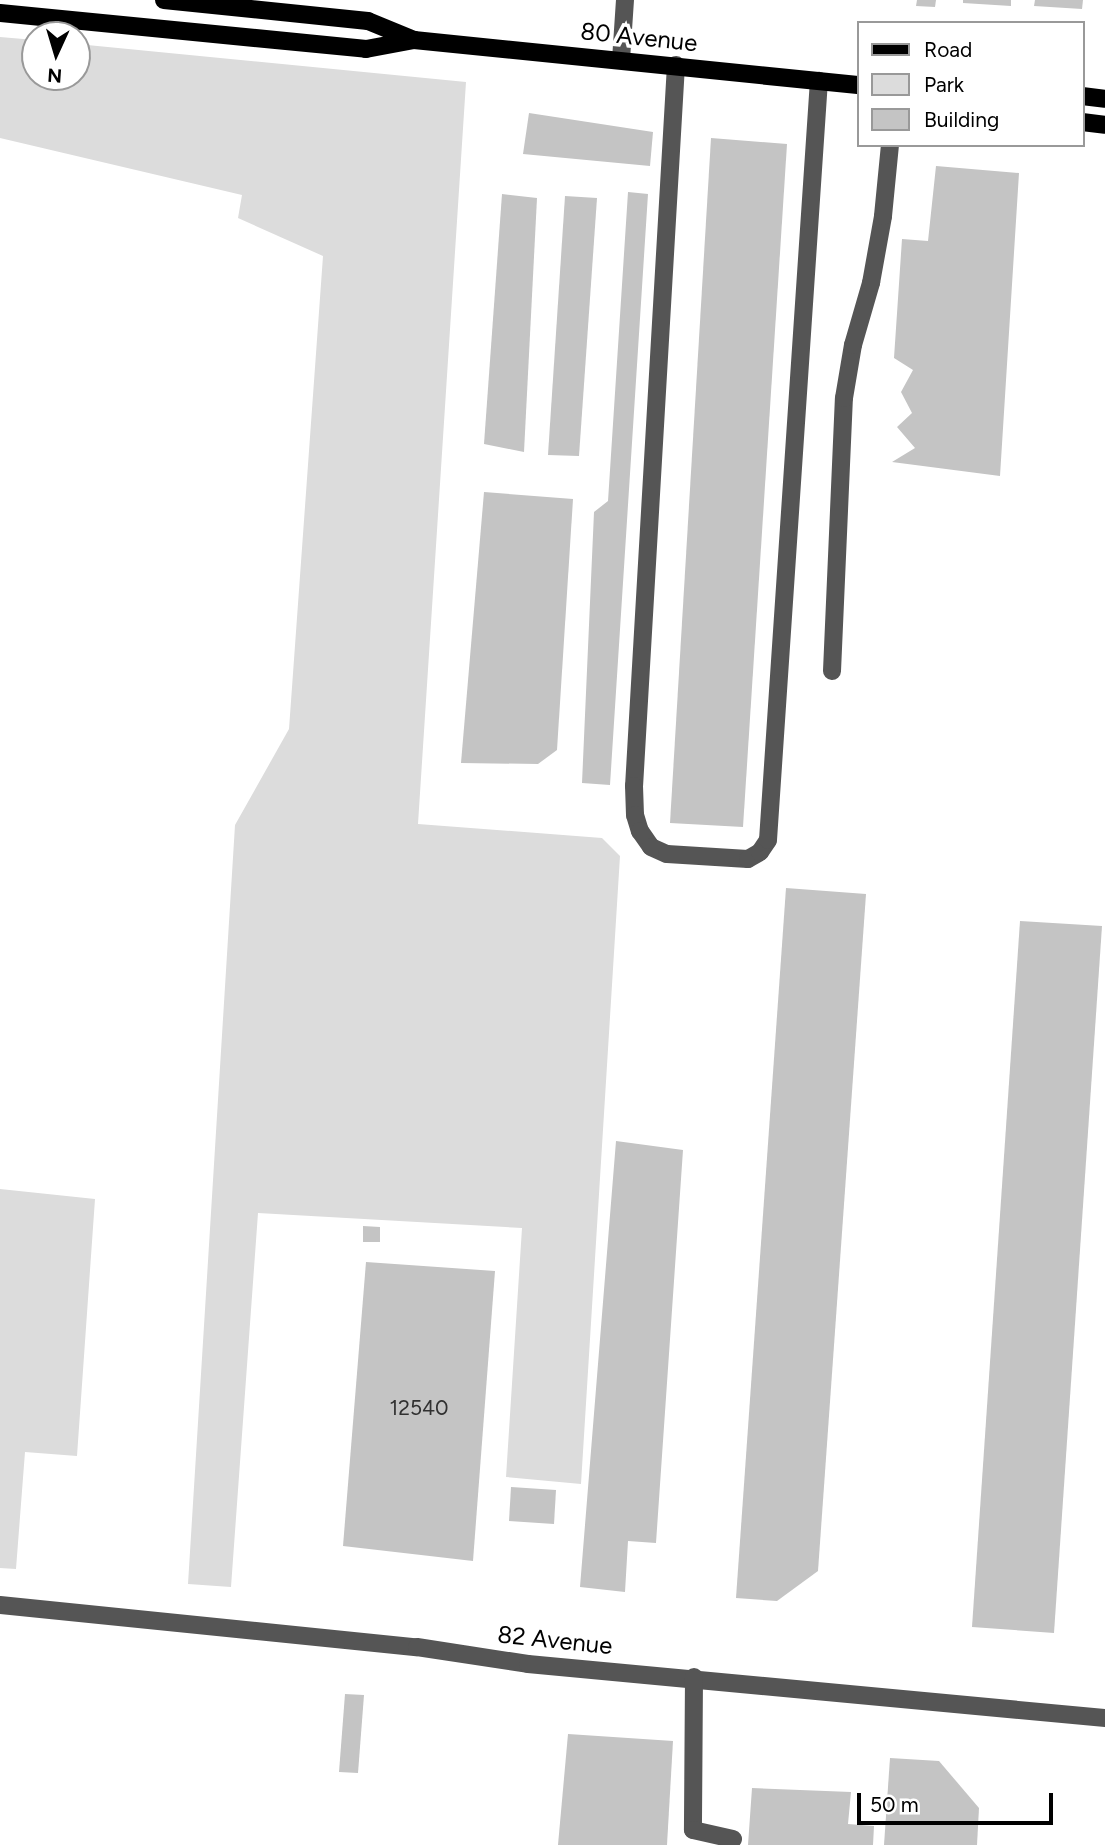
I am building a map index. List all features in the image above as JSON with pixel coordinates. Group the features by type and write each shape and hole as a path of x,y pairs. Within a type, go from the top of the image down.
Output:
{"main road":[{"name":"80 Avenue","path":"164,0 368,21 414,40"},
{"name":"80 Avenue","path":"0,13 366,49 414,40 856,85"},
{"path":"1084,96 1105,99"},
{"path":"1084,122 1105,125"}],"street":[{"path":"621,60 625,0"},
{"path":"676,65 634,786 635,815 640,831 651,847 667,853 748,859 760,852 768,840 819,81"},
{"path":"832,671 844,398 853,345 873,270 883,216 890,147"},
{"name":"82 Avenue","path":"0,1605 417,1647 528,1664 694,1677 1105,1718"},
{"path":"694,1677 692,1830 733,1839"}],"green space":[{"path":"0,37 21,39 21,91 91,91 91,45 466,82 418,824 602,838 620,856 581,1484 506,1477 522,1228 258,1213 231,1587 188,1584 235,825 289,729 323,256 238,218 242,195 0,138"},
{"path":"0,1189 95,1199 77,1456 25,1452 16,1569 0,1568"}],"building":[{"path":"917,0 936,0 935,7 916,6"},
{"path":"963,0 1011,0 1011,6 963,3"},
{"path":"1035,0 1083,0 1082,9 1034,6"},
{"path":"529,113 653,132 650,166 523,154"},
{"path":"711,138 787,144 743,827 670,823"},
{"path":"936,166 1019,173 1000,476 892,462 915,448 897,427 912,413 901,392 913,370 894,358 902,239 928,241"},
{"path":"628,192 648,194 610,785 582,783 594,512 608,501"},
{"path":"502,194 537,198 524,452 484,444"},
{"path":"565,196 597,198 579,456 548,455"},
{"path":"484,492 573,499 557,750 538,764 461,763"},
{"path":"786,888 866,894 818,1571 777,1601 736,1598"},
{"path":"1020,921 1102,926 1054,1633 972,1627"},
{"path":"616,1141 683,1150 656,1543 628,1541 625,1592 580,1587"},
{"path":"363,1226 380,1227 380,1242 363,1242"},
{"path":"366,1262 495,1271 473,1561 343,1546"},
{"path":"511,1487 556,1490 554,1524 509,1521"},
{"path":"345,1694 364,1695 358,1773 339,1772"},
{"path":"568,1734 673,1741 667,1845 558,1845"},
{"path":"890,1758 939,1761 979,1808 977,1845 884,1845"},
{"path":"752,1788 851,1792 848,1824 874,1826 873,1845 748,1845"}]}
